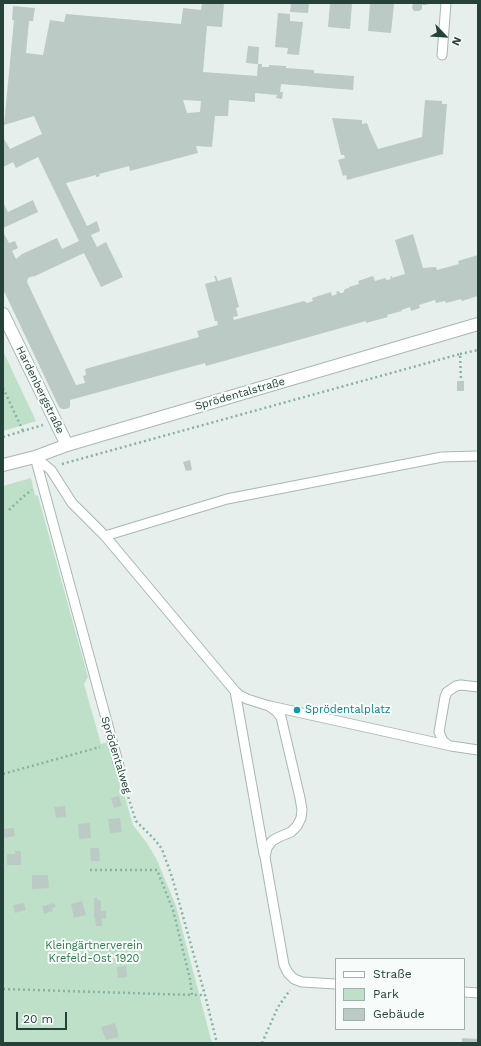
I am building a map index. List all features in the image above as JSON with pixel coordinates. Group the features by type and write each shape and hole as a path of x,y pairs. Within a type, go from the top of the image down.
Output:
{"street":[{"name":"Hardenbergstraße","path":"3,314 67,445"},
{"name":"Sprödentalstraße","path":"3,465 478,324"}],"lane":[{"path":"442,55 446,3"},
{"path":"35,456 52,470 72,502 105,536 239,695 269,706 451,746 478,750"},
{"name":"Sprödentalweg","path":"35,456 118,766"},
{"path":"105,536 227,499 442,457 478,456"},
{"path":"451,746 443,741 439,732 447,692 456,686 461,685 478,686"},
{"path":"235,690 284,965 288,973 294,979 302,982 335,984"},
{"path":"265,857 267,848 272,841 291,832 297,826 301,818 302,810 281,717 269,706"},
{"path":"465,992 478,993"}],"path":[{"path":"49,468 478,350"},
{"path":"460,354 461,381"},
{"path":"3,388 23,431"},
{"path":"3,437 56,421"},
{"path":"9,510 25,495 39,485 40,478"},
{"path":"3,774 112,743"},
{"name":"Sprödentalweg","path":"118,766 136,821 162,849 172,877 217,1043"},
{"path":"90,870 156,870 173,910 190,979 192,995"},
{"path":"262,1043 284,998 294,986 302,982"},
{"path":"3,989 205,995"}],"green space":[{"path":"3,351 36,421 3,431"},
{"name":"Kleingärtnerverein Krefeld-Ost 1920","path":"31,478 35,495 38,496 88,677 84,684 101,744 109,742 133,825 147,843 157,860 176,906 212,1043 3,1043 3,486"}],"building":[{"path":"202,3 224,3 222,27 207,26 203,72 257,76 258,64 262,64 262,67 269,67 269,65 286,66 286,68 314,70 314,73 354,76 353,90 281,84 280,92 283,92 282,99 276,98 277,95 255,93 255,102 229,100 228,116 215,116 212,147 196,146 198,153 130,171 129,166 99,174 100,176 96,177 96,175 66,183 87,226 97,221 100,231 91,235 97,247 106,242 123,277 101,287 84,253 28,278 27,282 76,385 85,383 83,376 86,375 85,369 199,337 197,331 218,325 217,321 215,321 205,284 216,281 214,276 216,276 218,281 231,277 239,307 236,308 238,316 233,317 234,320 304,301 307,303 313,301 312,298 331,292 332,296 337,294 336,292 339,291 340,293 343,293 345,289 359,284 358,281 373,276 375,281 385,278 387,280 391,279 390,277 392,276 392,278 405,274 395,240 413,234 423,268 436,267 437,270 459,264 458,261 478,255 478,296 462,301 461,299 446,303 445,301 436,303 435,300 419,305 420,308 411,311 410,307 387,315 388,317 366,323 366,321 206,366 205,363 70,400 69,408 62,409 59,407 3,289 3,232 9,243 15,241 18,248 12,251 16,259 22,254 57,238 62,249 79,241 38,157 16,168 13,162 3,167 3,139 10,149 42,134 34,116 4,125 14,20 12,20 13,6 35,8 33,21 29,21 26,53 43,55 50,20 64,22 66,14 181,24 183,8 201,10","holes":["183,100 201,101 200,112 187,113"]},
{"path":"291,3 309,3 308,13 290,12"},
{"path":"330,3 352,3 350,29 328,27"},
{"path":"370,3 394,4 391,33 368,31"},
{"path":"413,3 428,3 427,5 422,5 422,9 419,11 414,11 412,8"},
{"path":"278,13 290,14 290,21 303,22 299,55 287,54 288,48 275,47"},
{"path":"248,46 259,47 258,64 246,63"},
{"path":"425,100 442,101 442,104 447,104 443,154 347,180 346,175 343,176 338,160 345,158 344,155 341,155 332,118 362,120 362,124 367,123 378,149 422,137"},
{"path":"33,200 38,212 3,228 3,202 8,212"},
{"path":"457,381 464,381 464,391 457,391"},
{"path":"190,460 192,470 186,471 183,462"},
{"path":"119,796 122,806 114,808 111,798"},
{"path":"65,806 66,817 56,818 54,807"},
{"path":"120,818 122,832 110,833 108,819"},
{"path":"90,823 91,838 79,839 78,824"},
{"path":"14,828 15,836 4,838 3,829"},
{"path":"90,848 99,848 100,861 91,861"},
{"path":"15,851 21,851 21,865 7,865 7,854 15,854"},
{"path":"32,875 48,875 49,888 32,889"},
{"path":"94,898 101,901 101,911 106,911 106,919 102,918 102,926 96,926 94,918"},
{"path":"82,901 86,915 74,918 71,904"},
{"path":"24,903 26,910 15,913 13,905"},
{"path":"54,903 56,907 52,908 53,911 44,914 42,906"},
{"path":"109,941 123,942 123,951 109,951"},
{"path":"126,966 127,977 118,978 117,967"},
{"path":"115,1023 119,1037 106,1040 101,1027"},
{"path":"462,1038 478,1039 478,1043 462,1043"}],"place":[{"name":"Sprödentalplatz","path":"297,710"}]}
